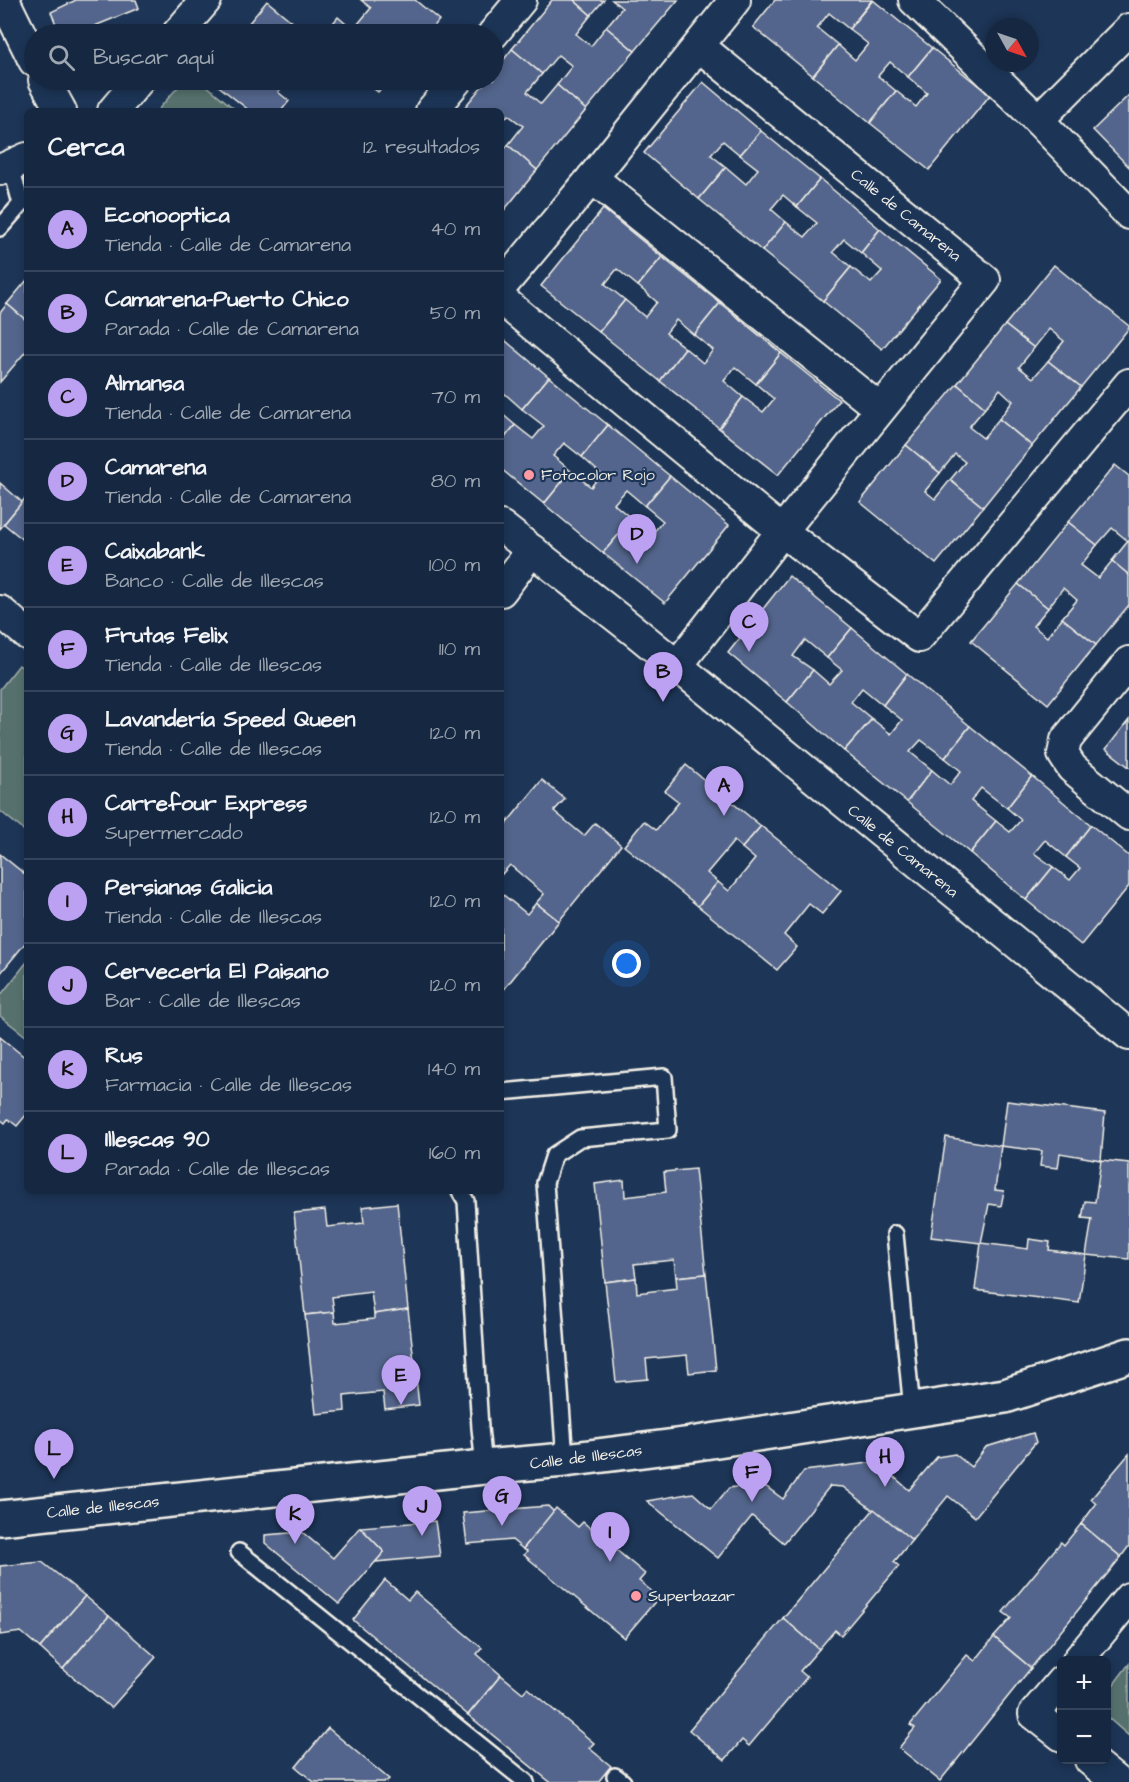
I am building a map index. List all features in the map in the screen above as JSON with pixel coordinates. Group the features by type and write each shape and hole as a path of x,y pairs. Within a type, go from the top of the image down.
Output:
{"street":[{"path":"4,0 24,40"},
{"path":"186,24 206,0"},
{"path":"501,24 521,0"},
{"path":"504,283 735,0"},
{"path":"914,0 1038,120 1129,214"},
{"path":"1038,120 1129,29"},
{"name":"Calle de Camarena","path":"677,666 782,531 985,280 699,46"},
{"path":"49,90 59,108"},
{"path":"116,108 131,90"},
{"path":"434,108 449,90"},
{"path":"592,178 880,409"},
{"path":"504,301 782,531 919,637 1129,384"},
{"name":"Calle de Camarena","path":"504,528 677,666 1129,1035"},
{"path":"504,587 532,550"},
{"path":"0,611 24,631"},
{"path":"1129,662 1066,740 1063,754 1072,768 1129,815"},
{"name":"Calle de Illescas","path":"0,1517 565,1460 691,1444 1005,1396 1129,1355"},
{"path":"1081,1656 1129,1598"},
{"path":"1057,1687 1034,1714 1057,1732"},
{"path":"1095,1764 1117,1782"}],"lane":[{"path":"0,228 21,204 13,165"},
{"path":"504,1092 664,1077 668,1130 580,1138 554,1155 544,1183 565,1460"},
{"path":"462,1194 466,1201 484,1467"},
{"path":"895,1234 912,1410"},
{"path":"239,1552 526,1782"}],"green space":[{"path":"175,90 212,90 233,108 160,108"},
{"path":"19,665 24,669 24,831 0,811 0,689"},
{"path":"24,966 24,1035 0,1016 0,996"},
{"path":"1129,1664 1129,1736 1111,1720 1111,1688"}],"building":[{"path":"76,0 136,0 139,8 100,24 56,24 51,12"},
{"path":"361,0 415,0 439,20 436,24 358,24 371,8"},
{"path":"552,0 574,0 591,15 576,34 591,46 606,27 635,51 586,110 557,85 572,66 558,55 542,74 512,49"},
{"path":"574,0 604,0 591,15"},
{"path":"612,0 678,0 635,51 606,27 622,8"},
{"path":"775,0 872,0 849,29 829,13 817,28 838,45 813,76 753,27"},
{"path":"873,0 932,48 908,77 890,62 878,76 896,91 870,123 813,76 838,45 855,60 868,44 849,29"},
{"path":"267,1 295,24 248,24"},
{"path":"338,17 346,24 332,24"},
{"path":"932,48 990,95 929,170 870,123 896,91 916,107 927,93 908,77"},
{"path":"512,49 542,74 527,92 541,104 557,85 586,110 537,170 508,145 523,126 508,115 504,120 504,108 464,108 479,90 504,90 504,59"},
{"path":"703,82 761,131 740,155 723,141 711,155 726,167 699,199 644,153"},
{"path":"224,90 280,90 278,92 289,101 283,108 246,108"},
{"path":"1129,95 1129,167 1093,130"},
{"path":"761,131 820,179 797,207 783,195 771,209 786,222 762,251 699,199 726,167 746,184 758,169 740,155"},
{"path":"508,145 537,170 504,210 504,150"},
{"path":"820,179 880,229 861,253 844,239 833,252 851,267 823,301 762,251 786,222 805,237 817,223 797,207"},
{"path":"603,209 662,257 638,286 617,269 605,284 625,300 599,332 541,286"},
{"path":"880,229 941,279 882,349 823,301 851,267 871,283 882,271 861,253"},
{"path":"662,257 720,303 694,335 676,320 666,333 685,348 660,381 599,332 625,300 645,317 657,302 638,286"},
{"path":"1054,265 1129,326 1081,387 1048,361 1064,341 1049,329 1034,348 1005,325"},
{"path":"24,284 24,318 7,304"},
{"path":"720,303 781,353 756,384 735,367 724,381 743,397 719,428 660,381 685,348 703,363 713,350 694,335"},
{"path":"7,304 24,318 24,354 0,382 0,313"},
{"path":"1005,325 1034,348 1019,367 1033,378 1048,361 1081,387 1032,446 999,419 1013,401 1000,389 985,408 957,384"},
{"path":"504,340 549,377 522,409 504,393"},
{"path":"781,353 839,400 778,475 719,428 743,397 763,412 774,399 756,384"},
{"path":"549,377 608,425 582,457 564,443 553,456 571,471 544,504 504,471 504,438 515,425 533,439 544,426 522,409"},
{"path":"957,384 985,408 969,427 983,438 999,419 1032,446 983,507 950,480 965,462 955,454 940,473 906,445"},
{"path":"504,416 515,425 504,438"},
{"path":"608,425 670,476 645,506 626,490 614,504 632,519 603,553 544,504 571,471 591,487 601,474 582,457"},
{"path":"906,445 940,473 925,491 935,499 950,480 983,507 936,564 860,502"},
{"path":"1115,465 1129,476 1129,575 1112,561 1128,541 1112,528 1097,545 1068,522"},
{"path":"670,476 729,525 665,603 603,553 632,519 651,535 663,521 645,506"},
{"path":"0,483 22,502 0,529"},
{"path":"24,500 24,541 4,524"},
{"path":"1068,522 1097,545 1081,565 1098,578 1112,561 1129,575 1129,605 1096,645 1062,618 1077,600 1063,588 1048,608 1018,584"},
{"path":"789,576 852,628 827,658 805,640 793,656 813,670 787,702 728,653"},
{"path":"1018,584 1048,608 1033,626 1047,637 1062,618 1096,645 1048,704 971,641"},
{"path":"852,628 907,674 883,705 862,688 851,702 872,719 844,751 787,702 813,670 829,684 842,670 827,658"},
{"path":"907,674 970,726 945,758 921,740 910,752 932,770 907,802 844,751 872,719 891,734 902,720 883,705"},
{"path":"1129,720 1129,767 1106,749"},
{"path":"970,726 1032,776 1007,808 981,788 971,801 996,821 970,853 907,802 932,770 950,785 961,771 945,758"},
{"path":"686,765 761,826 742,848 734,841 707,873 718,882 698,906 624,846 644,821 656,830 679,802 665,791"},
{"path":"1032,776 1091,825 1066,857 1045,840 1034,853 1053,867 1026,900 970,853 996,821 1010,832 1021,820 1007,808"},
{"path":"542,780 565,799 554,811 584,836 595,823 621,845 559,921 536,903 544,894 510,865 504,872 504,826"},
{"path":"1091,825 1129,856 1129,886 1081,945 1026,900 1053,867 1070,880 1080,868 1066,857"},
{"path":"761,826 841,891 822,914 809,904 784,935 797,947 777,970 698,906 718,882 729,891 755,859 742,848"},
{"path":"0,854 24,873 24,945 0,974"},
{"path":"504,895 527,914 536,903 559,921 504,989"},
{"path":"0,1037 24,1057 24,1118 17,1126 8,1119 5,1123 0,1119"},
{"path":"1007,1101 1105,1113 1101,1160 1060,1153 1058,1168 1040,1166 1042,1151 1001,1146"},
{"path":"946,1137 1001,1146 995,1190 1004,1191 1001,1206 989,1204 981,1243 931,1237"},
{"path":"1101,1160 1129,1163 1129,1259 1086,1255 1092,1219 1082,1218 1085,1201 1095,1202"},
{"path":"695,1169 706,1274 676,1277 674,1260 634,1264 636,1278 605,1282 595,1184 624,1180 625,1197 666,1192 664,1172"},
{"path":"397,1203 408,1309 374,1314 371,1292 332,1297 334,1312 305,1315 294,1213 325,1210 327,1227 364,1223 362,1207"},
{"path":"1029,1239 1050,1242 1049,1250 1086,1255 1079,1303 975,1290 981,1243 1028,1249"},
{"path":"706,1274 716,1370 689,1373 687,1355 646,1359 648,1379 616,1382 605,1282 636,1278 637,1293 677,1288 676,1277"},
{"path":"408,1309 419,1405 385,1409 383,1392 344,1396 345,1411 316,1414 305,1315 334,1312 335,1323 374,1319 374,1314"},
{"path":"1033,1433 1036,1442 975,1517 948,1496 912,1540 843,1487 830,1486 784,1543 752,1516 718,1558 647,1501 693,1493 711,1509 729,1488 761,1483 783,1499 804,1471 877,1462 909,1490 937,1457 955,1454 971,1467 986,1447"},
{"path":"1129,1454 1129,1546 1121,1557 1081,1524 1096,1504 1091,1499"},
{"path":"548,1506 554,1512 523,1549 512,1540 467,1544 463,1513"},
{"path":"556,1508 578,1527 583,1522 645,1574 639,1581 659,1597 624,1638 524,1555 527,1551 523,1549"},
{"path":"874,1509 912,1540 894,1562 899,1566 841,1635 835,1630 819,1649 783,1618"},
{"path":"435,1521 440,1556 375,1562 384,1552 360,1527"},
{"path":"1081,1524 1121,1557 1031,1668 994,1637 1011,1618 1003,1612 1061,1542 1064,1545"},
{"path":"360,1527 384,1552 339,1604 265,1543 265,1535 302,1532 333,1558"},
{"path":"42,1562 85,1596 40,1648 21,1632 0,1635 0,1566"},
{"path":"385,1580 408,1600 415,1592 482,1648 477,1654 501,1675 468,1715 353,1620"},
{"path":"85,1596 109,1616 63,1669 40,1648"},
{"path":"109,1616 156,1657 111,1708 63,1669"},
{"path":"783,1618 819,1649 800,1671 807,1677 749,1746 742,1740 725,1760 689,1730"},
{"path":"994,1637 1031,1668 940,1781 899,1748 915,1728 910,1725 967,1655 975,1661"},
{"path":"501,1675 523,1693 527,1688 594,1743 589,1748 611,1766 598,1782 550,1782 468,1715"},
{"path":"328,1728 389,1779 386,1782 314,1782 296,1767"}],"place":[{"name":"Fotocolor Rojo","path":"529,475"},
{"name":"Camarena","path":"637,564"},
{"name":"Almansa","path":"749,652"},
{"name":"Camarena-Puerto Chico","path":"663,702"},
{"name":"Econooptica","path":"724,816"},
{"name":"Caixabank","path":"401,1405"},
{"name":"Illescas 90","path":"54,1479"},
{"name":"Carrefour Express","path":"885,1487"},
{"name":"Frutas Felix","path":"752,1502"},
{"name":"Lavandería Speed Queen","path":"502,1526"},
{"name":"Cervecería El Paisano","path":"422,1536"},
{"name":"Rus","path":"295,1544"},
{"name":"Persianas Galicia","path":"610,1562"},
{"name":"Superbazar","path":"636,1596"}]}
